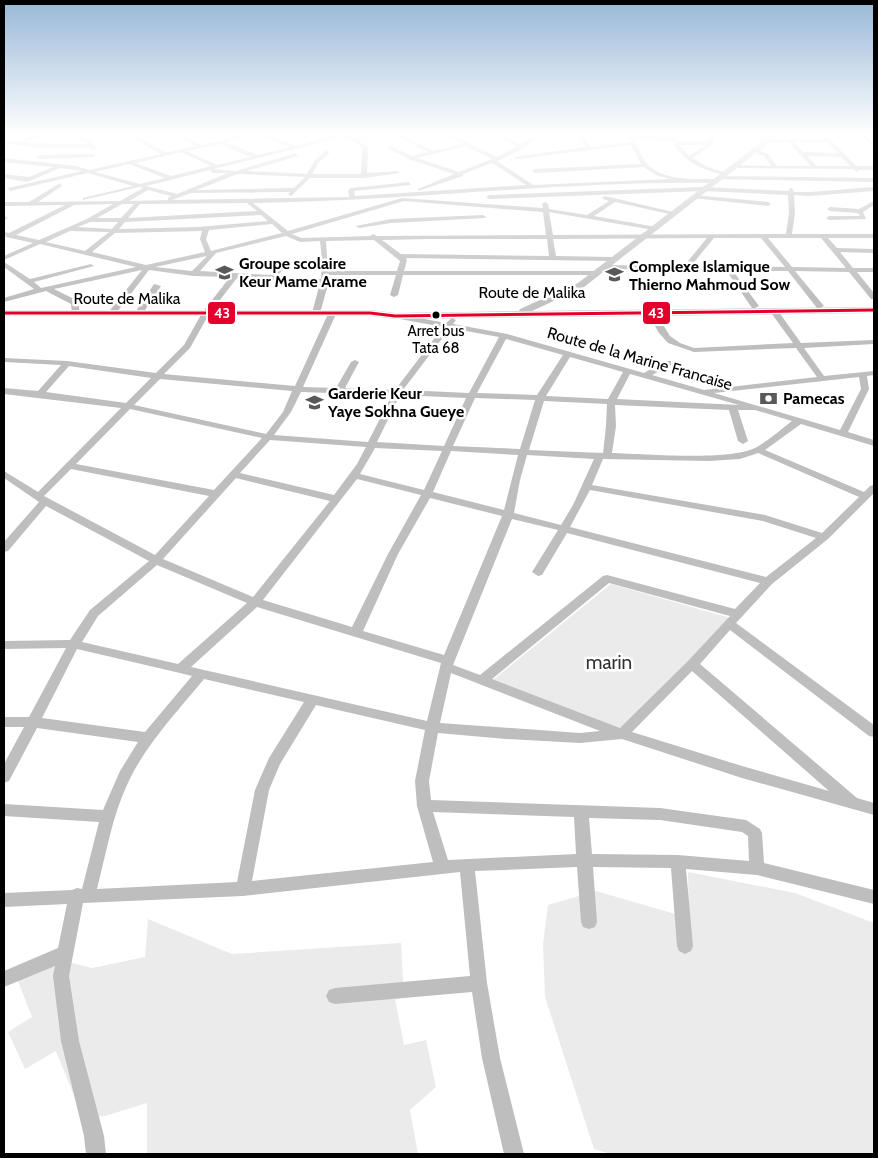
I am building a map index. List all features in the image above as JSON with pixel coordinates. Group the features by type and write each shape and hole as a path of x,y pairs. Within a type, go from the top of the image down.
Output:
{"main road":[{"path":"522,313 531,306 571,290 703,190"},
{"name":"Route de Malika","path":"4,313 332,314 370,313 394,309 531,306 874,306"},
{"name":"Route de Malika","path":"370,313 395,316 874,310"}],"street":[{"path":"30,204 54,189"},
{"path":"6,236 70,203 123,189"},
{"path":"146,189 176,196"},
{"path":"4,258 89,220 117,203 146,189"},
{"path":"164,203 191,189"},
{"path":"352,199 351,190 360,189"},
{"path":"4,300 44,289 287,234 386,205 423,189"},
{"path":"410,194 487,189"},
{"path":"537,189 542,195 546,210 553,257"},
{"path":"789,236 793,194 791,189"},
{"path":"186,191 295,190"},
{"path":"285,201 295,190"},
{"path":"421,201 464,197 703,190 793,194 828,194 874,190"},
{"path":"208,252 203,239 236,191"},
{"path":"586,194 674,212"},
{"path":"828,194 832,236"},
{"path":"380,197 386,205"},
{"path":"4,204 249,202 380,197 546,210 654,228"},
{"path":"694,197 768,204"},
{"path":"401,199 407,207"},
{"path":"328,200 334,210 343,217 401,256 404,263 394,295"},
{"path":"588,217 614,200"},
{"path":"249,202 287,234 296,239 468,236 874,236"},
{"path":"88,252 124,221 138,203"},
{"path":"830,210 860,211 874,203"},
{"path":"829,218 864,218 860,211"},
{"path":"89,220 124,221 262,214"},
{"path":"412,214 416,220"},
{"path":"466,217 468,236"},
{"path":"359,226 416,220 484,217"},
{"path":"70,229 209,228 274,222"},
{"path":"6,236 88,252 146,266 193,274 325,282"},
{"path":"478,236 479,274"},
{"path":"686,268 712,236"},
{"path":"763,236 820,306"},
{"path":"823,236 874,297"},
{"path":"316,313 326,274 327,257 323,240"},
{"path":"193,274 216,250"},
{"path":"835,250 874,251"},
{"path":"401,256 613,259"},
{"path":"270,279 288,261"},
{"path":"4,264 27,282 74,303 76,314"},
{"path":"27,282 91,266"},
{"path":"110,314 146,266"},
{"path":"603,266 874,270"},
{"path":"728,269 755,306"},
{"path":"326,274 595,273"},
{"path":"4,548 42,499 71,466 194,338 206,313 234,277"},
{"path":"138,314 157,286"},
{"path":"773,310 820,377"},
{"path":"651,312 669,342 677,346 698,350 874,342"},
{"path":"4,777 74,644 100,606 156,560 268,437 287,412 332,314"},
{"path":"180,668 255,602 337,499 372,444 397,393 457,315"},
{"name":"Route de la Marine Francaise","path":"395,316 449,324 504,336 628,370 874,443"},
{"path":"355,634 393,554 427,494 470,397 504,336"},
{"path":"442,867 424,806 422,781 432,727 448,664 508,515 540,398 568,354"},
{"path":"4,360 67,363 158,376 298,389 470,397 540,398 733,408 755,407"},
{"path":"340,391 355,362"},
{"path":"40,394 67,363"},
{"path":"646,376 668,363"},
{"path":"538,572 604,457 612,426 612,402 628,370"},
{"path":"703,392 820,377 874,373"},
{"path":"843,433 864,389 863,374"},
{"path":"4,391 128,406 268,437 604,457 728,458 758,450 800,420"},
{"path":"733,408 743,441"},
{"path":"758,450 864,496"},
{"path":"71,466 217,494"},
{"path":"4,474 42,499 156,560 255,602 448,664 481,681 622,734 874,810"},
{"path":"234,475 337,499"},
{"path":"354,475 562,530 768,581"},
{"path":"587,487 765,518 824,537"},
{"path":"4,645 74,644 432,727 580,738 622,734 692,664 768,581 824,537 874,488"},
{"path":"481,681 607,579 738,614"},
{"path":"730,624 874,732"},
{"path":"692,664 856,806"},
{"path":"96,1154 94,1136 75,1063 64,1004 61,976 64,954 108,816 127,770 149,738 202,673"},
{"path":"243,889 262,790 274,762 312,700"},
{"path":"4,722 33,722 149,738"},
{"path":"424,806 660,814 746,826 755,833 757,868"},
{"path":"4,810 108,816"},
{"path":"581,812 589,922"},
{"path":"4,900 243,889 442,867 584,860 678,862 757,868 782,872 874,897"},
{"path":"678,862 685,946"},
{"path":"467,865 479,983 491,1058 514,1154"},
{"path":"4,979 64,954"},
{"path":"335,996 479,983"}],"green space":[{"name":"marin","path":"611,584 734,619 624,729 488,684"},
{"path":"688,872 795,893 874,923 874,1154 611,1154 594,1149 545,997 543,944 548,905 596,891 689,918"},
{"path":"148,919 232,954 401,943 404,998 395,999 404,1045 426,1040 436,1087 410,1110 418,1154 147,1154 147,1103 105,1116 83,1118 56,1051 25,1069 8,1032 32,1017 18,981 59,960 92,968 145,957"}],"transit line":[{"name":"43","path":"4,313 370,313 395,316 874,310"}],"place":[{"name":"Groupe scolaire Keur Mame Arame","path":"225,272"},
{"name":"Complexe Islamique Thierno Mahmoud Sow","path":"615,275"},
{"name":"Arret bus Tata 68","path":"436,315"},
{"name":"Pamecas","path":"769,398"},
{"name":"Garderie Keur Yaye Sokhna Gueye","path":"314,402"}]}
